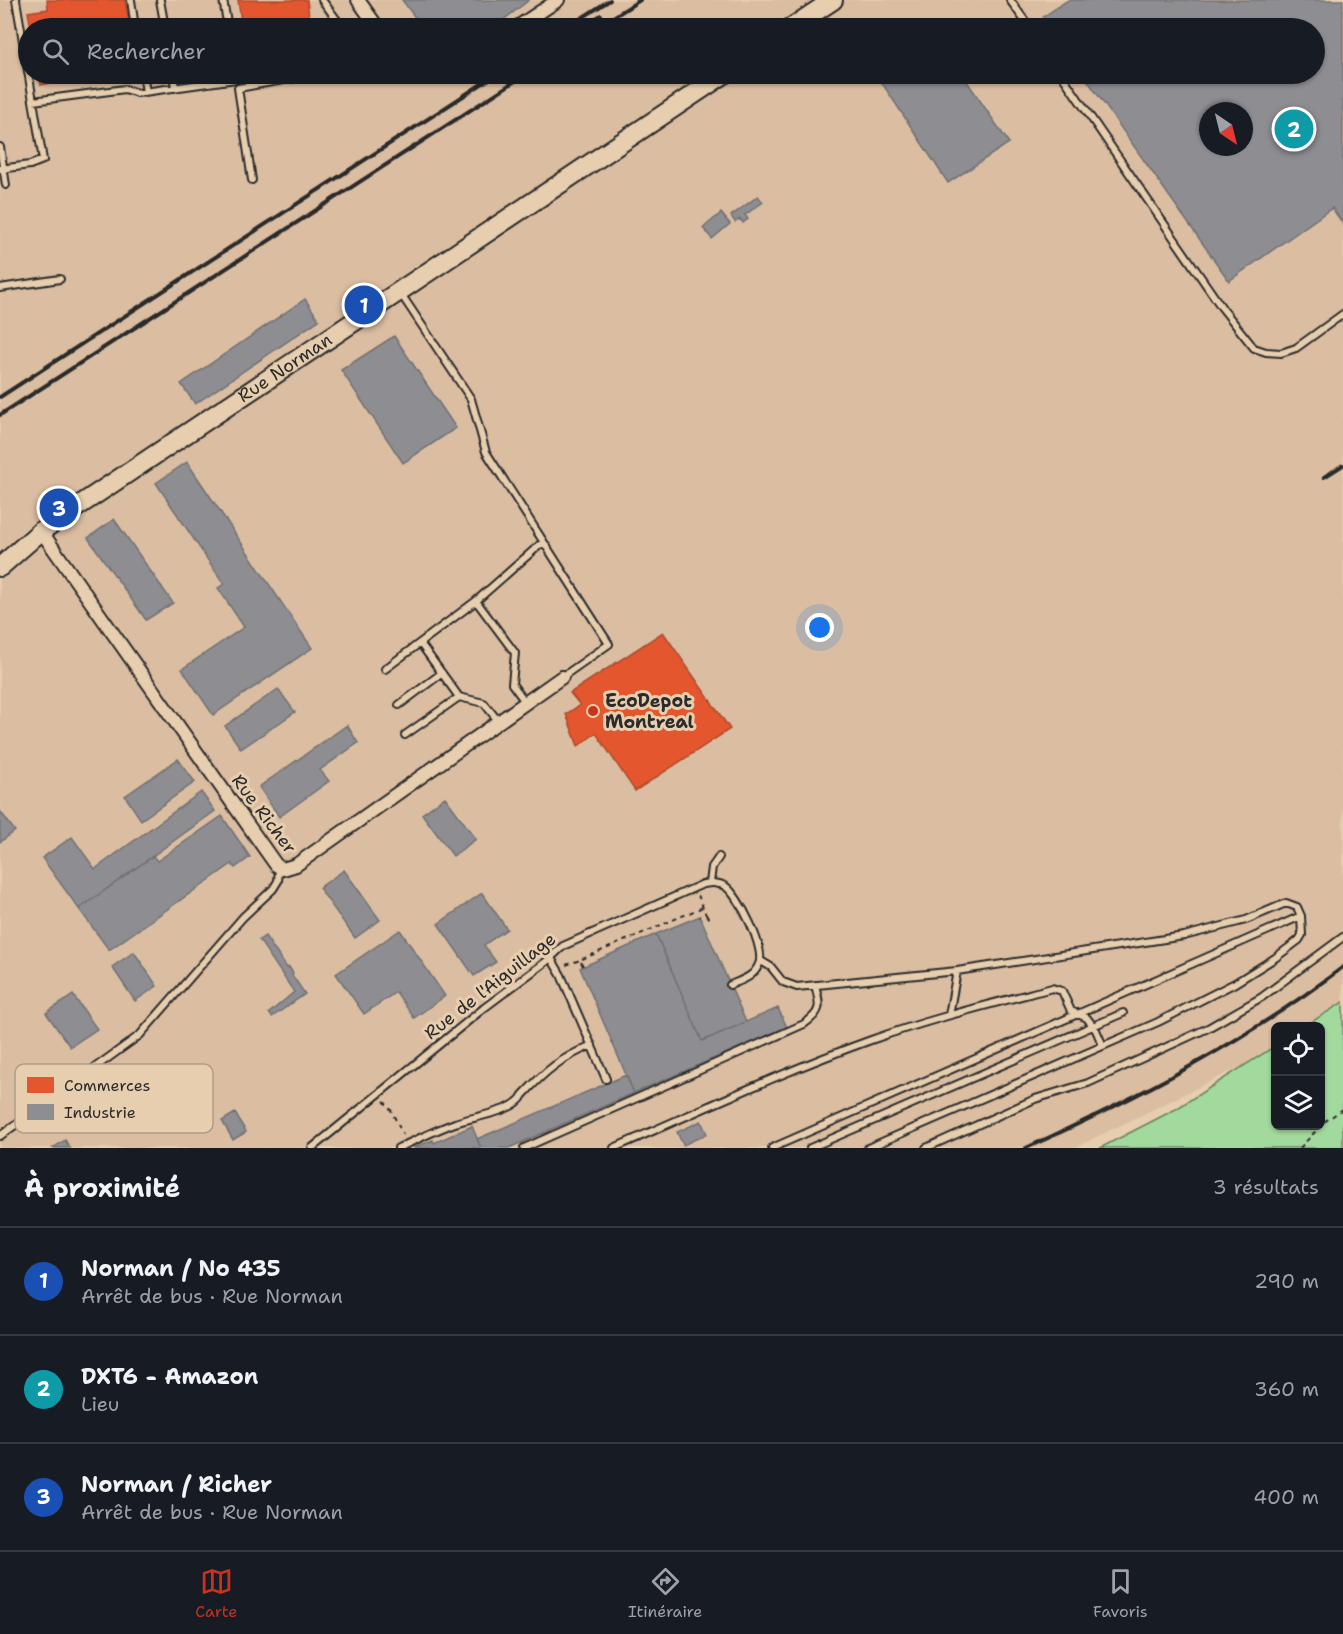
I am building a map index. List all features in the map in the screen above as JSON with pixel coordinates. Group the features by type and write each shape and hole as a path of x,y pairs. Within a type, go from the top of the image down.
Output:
{"street":[{"path":"358,0 369,18"},
{"path":"531,18 558,0"},
{"path":"805,18 833,0"},
{"name":"Rue Norman","path":"0,567 41,531 709,84"},
{"name":"Rue Richer","path":"41,531 279,868 286,869 296,865 562,677"}],"lane":[{"path":"16,0 19,18"},
{"path":"131,0 134,18"},
{"path":"160,0 163,18"},
{"path":"223,0 226,18"},
{"path":"322,0 335,18"},
{"path":"1010,0 1023,18"},
{"path":"2,168 30,165 43,160 30,84"},
{"path":"145,84 146,92"},
{"path":"174,84 175,88"},
{"path":"33,101 124,89 137,93 195,84"},
{"path":"237,84 252,180"},
{"path":"238,88 261,84"},
{"path":"1068,84 1222,308 1254,348 1281,353 1296,348 1343,314"},
{"path":"0,147 6,185"},
{"path":"0,288 60,279"},
{"path":"399,291 471,399 486,452 609,644 562,677"},
{"path":"385,669 476,601 543,542"},
{"path":"476,601 515,653 512,684 526,703"},
{"path":"420,644 459,697 484,703 499,722"},
{"path":"399,705 442,673"},
{"path":"405,735 459,697"},
{"path":"719,857 712,867 710,883 723,885 732,892 745,913 761,953 760,961 753,974 730,985"},
{"path":"100,1064 140,1035 243,917 273,888 278,881 279,868"},
{"name":"Rue de l'Aiguillage","path":"312,1148 484,1008 570,942 697,886 710,883"},
{"path":"760,961 771,968 787,984 797,987 815,986 957,971 1184,936 1246,920 1286,903 1297,906 1301,916 1301,938 1275,958 1228,987 1184,1010 868,1148"},
{"path":"772,1148 1301,916"},
{"path":"926,1148 1035,1099 1088,1083 1208,1028 1262,997 1343,937"},
{"path":"551,958 606,1079"},
{"path":"949,1015 957,971"},
{"path":"524,1148 804,1024 819,1009 815,986"},
{"path":"614,1148 849,1048 949,1015 1054,988 1062,991 1068,1007 1074,1013 1087,1018 1103,1046"},
{"path":"810,1148 1123,1013"},
{"path":"398,1148 456,1122 497,1112 514,1104 522,1099 542,1075 560,1060 592,1046"},
{"path":"0,1136 15,1125"}],"path":[{"path":"698,896 706,915 712,921"},
{"path":"557,968 703,907"},
{"path":"700,917 706,915"},
{"path":"649,930 651,936"},
{"path":"580,960 583,966"},
{"path":"1300,1148 1324,1122 1343,1109"},
{"path":"391,1110 405,1137"}],"shaded area":[{"path":"0,0 1343,0 1343,1002 1311,1022 1271,1022 1271,1049 1254,1060 1074,1148 0,1148"}],"green space":[{"path":"1343,1002 1343,1148 1100,1148 1176,1109 1271,1049 1271,1130 1325,1130 1325,1022 1311,1022"}],"building: Commerces":[{"path":"47,0 125,0 128,18 29,18 28,12 48,9"},
{"path":"238,0 307,0 309,16 306,18 241,18"},
{"path":"663,632 730,729 635,791 596,733 578,746 566,714 580,705 570,693"}],"building: Industrie":[{"path":"402,0 529,0 506,18 416,18"},
{"path":"1068,0 1343,0 1343,224 1332,208 1229,281 1090,84 1325,84 1325,18 1043,17"},
{"path":"883,84 969,84 1009,143 948,183"},
{"path":"758,196 763,202 745,215 748,219 743,223 740,219 735,222 731,216"},
{"path":"721,213 730,224 712,239 703,228"},
{"path":"305,299 319,320 195,404 181,384"},
{"path":"394,336 456,428 403,463 341,370"},
{"path":"187,462 312,648 213,715 182,669 244,627 218,588 224,584 156,483"},
{"path":"114,519 173,603 146,620 88,538"},
{"path":"278,689 295,712 241,749 225,726"},
{"path":"347,725 358,743 320,770 329,781 279,817 259,787"},
{"path":"178,759 195,782 141,820 125,796"},
{"path":"201,792 215,811 79,909 42,858 72,837 95,869"},
{"path":"445,797 476,839 453,856 422,814"},
{"path":"0,811 15,831 0,842"},
{"path":"222,816 250,857 235,868 232,864 109,950 79,909 153,856 157,861"},
{"path":"344,870 380,920 355,938 319,888"},
{"path":"482,893 507,929 484,945 496,962 474,976 438,924"},
{"path":"700,916 746,1022 702,1041 656,934"},
{"path":"400,930 445,996 414,1018 396,992 364,1014 336,974"},
{"path":"656,934 702,1041 778,1008 787,1027 634,1093 580,968"},
{"path":"265,936 287,968 289,967 305,994 272,1017 269,1013 294,992 259,940"},
{"path":"134,952 157,986 135,1001 112,967"},
{"path":"73,995 97,1029 70,1047 46,1013"},
{"path":"626,1075 634,1093 509,1148 481,1148 477,1139"},
{"path":"235,1113 246,1132 233,1140 222,1121"},
{"path":"701,1121 707,1134 683,1145 677,1132"},
{"path":"472,1126 481,1148 413,1148 433,1140 434,1143"},
{"path":"65,1140 70,1148 53,1148"}],"railway":[{"path":"582,18 610,0"},
{"path":"612,18 640,0"},
{"path":"596,18 601,15"},
{"path":"0,397 482,84"},
{"path":"0,415 511,84"},
{"path":"1324,477 1343,465"},
{"path":"1026,1148 1190,1067 1268,1019 1343,967"}],"place":[{"name":"DXT6 - Amazon","path":"1294,129"},
{"name":"Norman / No 435","path":"364,305"},
{"name":"Norman / Richer","path":"59,508"},
{"name":"EcoDepot Montreal","path":"593,711"}]}
